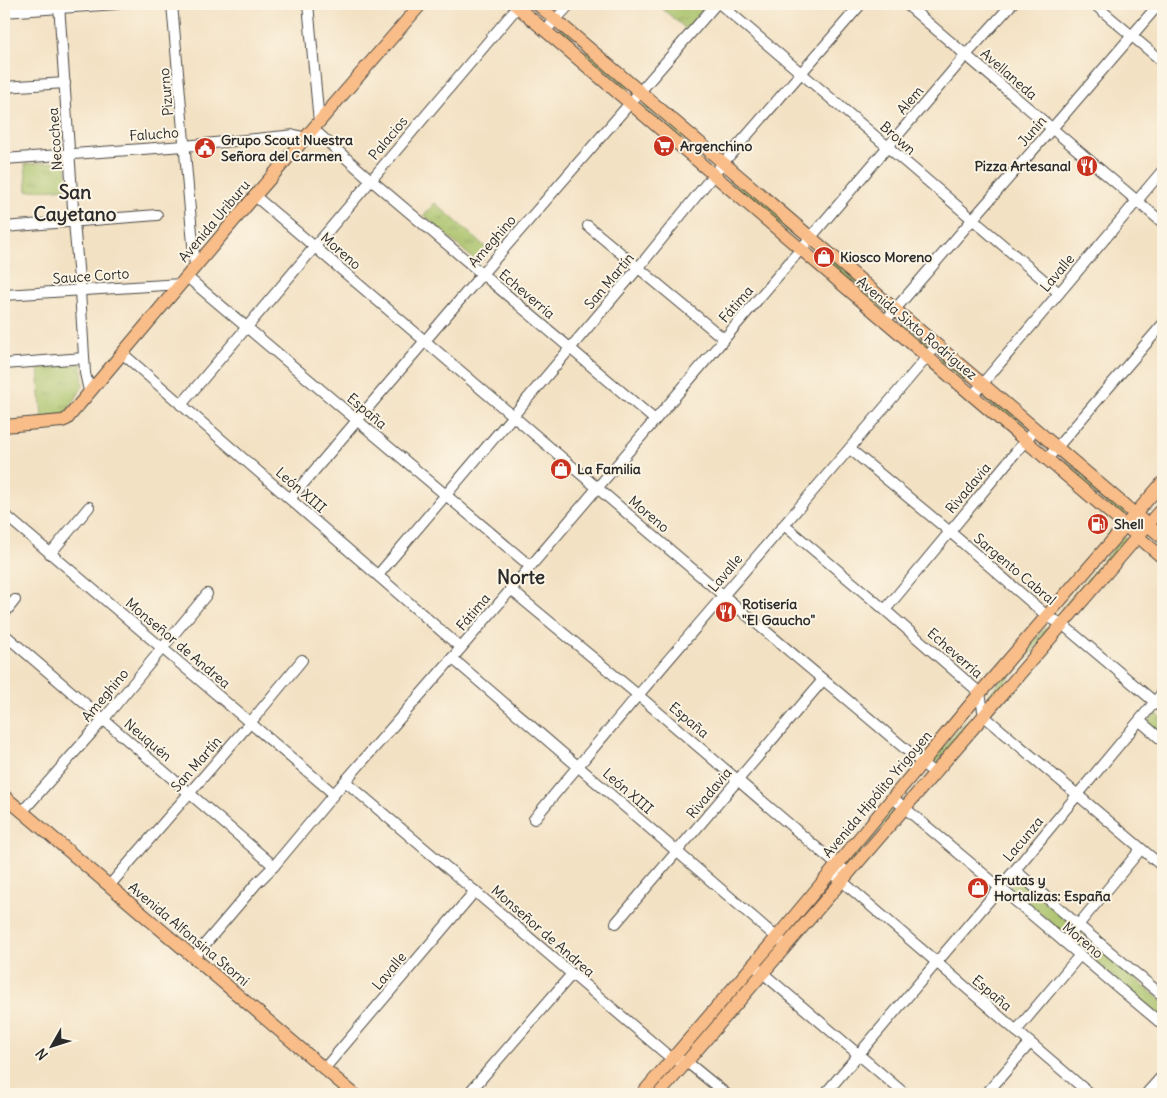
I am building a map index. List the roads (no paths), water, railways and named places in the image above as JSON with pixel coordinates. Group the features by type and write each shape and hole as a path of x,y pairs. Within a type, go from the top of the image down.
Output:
{"main road":[{"name":"Avenida Uriburu","path":"4,426 67,419 255,196 422,4"},
{"name":"Avenida Sixto Rodríguez","path":"537,4 1163,538"},
{"name":"Avenida Sixto Rodríguez","path":"517,5 1163,558"},
{"name":"Avenida Hipólito Yrigoyen","path":"782,942 834,868 980,693 1163,482"},
{"name":"Avenida Hipólito Yrigoyen","path":"642,1094 672,1059 846,877 1163,507"},
{"name":"Avenida Alfonsina Storni","path":"4,796 354,1094"},
{"name":"Avenida Hipólito Yrigoyen","path":"659,1094 687,1062 758,969"}],"street":[{"path":"4,12 59,6 116,4"},
{"name":"Pizurno","path":"172,4 184,146 187,276"},
{"path":"308,4 312,130"},
{"path":"546,30 570,4"},
{"name":"Brown","path":"718,4 1059,293"},
{"name":"Ameghino","path":"290,499 630,102 718,4"},
{"name":"San Martín","path":"378,575 638,267 723,163 861,4"},
{"name":"Avellaneda","path":"906,4 1163,223"},
{"name":"Alem","path":"811,237 966,55 1012,4"},
{"path":"1094,4 1163,62"},
{"name":"Junín","path":"885,321 1158,4"},
{"name":"Palacios","path":"181,405 517,5"},
{"name":"Necochea","path":"59,6 80,291 84,373 89,392"},
{"path":"4,87 64,83"},
{"name":"Falucho","path":"4,160 184,146 295,135 312,130"},
{"name":"Echeverría","path":"312,130 655,420"},
{"name":"Lavalle","path":"973,395 1163,170"},
{"name":"Moreno","path":"255,196 934,773"},
{"path":"4,227 157,216"},
{"path":"588,226 724,339"},
{"name":"Fátima","path":"194,957 462,648 510,589 811,237"},
{"name":"Sauce Corto","path":"4,295 80,291 187,276"},
{"name":"España","path":"187,276 530,566"},
{"path":"1047,459 1163,324"},
{"name":"Lavalle","path":"534,819 937,345"},
{"name":"León XIII","path":"122,353 462,648"},
{"path":"4,364 84,358"},
{"name":"Rivadavia","path":"885,610 1035,429"},
{"name":"Sargento Cabral","path":"850,449 1047,616 1062,624 1163,709"},
{"path":"50,554 89,507"},
{"name":"Monseñor de Andrea","path":"4,514 334,794"},
{"name":"Echeverría","path":"784,525 980,693 984,716"},
{"name":"España","path":"510,589 738,780 846,877 936,963 1090,1094"},
{"name":"Ameghino","path":"22,812 103,720 207,594"},
{"path":"4,614 15,600"},
{"name":"Neuquén","path":"4,634 274,866"},
{"name":"León XIII","path":"452,658 782,942"},
{"name":"San Martín","path":"109,886 302,660"},
{"name":"Rivadavia","path":"616,923 823,680"},
{"name":"Lacunza","path":"825,1094 1163,692"},
{"path":"984,716 1163,867"},
{"path":"1140,721 1163,740"},
{"name":"Monseñor de Andrea","path":"345,781 672,1059 687,1062 726,1094"},
{"name":"Moreno","path":"893,798 1163,1025"},
{"path":"1064,942 1141,849"},
{"name":"Moreno","path":"1015,870 1163,996"},
{"name":"Lavalle","path":"324,1069 476,891"},
{"path":"1016,1031 1080,955"},
{"path":"758,969 905,1094"},
{"path":"468,1094 572,974"},
{"path":"986,1094 1030,1043"},
{"path":"1146,1094 1163,1075"}],"place":[{"name":"Argenchino","path":"664,146"},
{"name":"Grupo Scout Nuestra Señora del Carmen","path":"205,148"},
{"name":"Pizza Artesanal","path":"1087,166"},
{"name":"Kiosco Moreno","path":"824,257"},
{"name":"La Familia","path":"561,469"},
{"name":"Shell","path":"1098,524"},
{"name":"Rotisería \"El Gaucho\"","path":"726,612"},
{"name":"Frutas y Hortalizas: España","path":"978,888"}],"district":[{"name":"San Cayetano","path":"75,203"},
{"name":"Norte","path":"521,577"}]}
